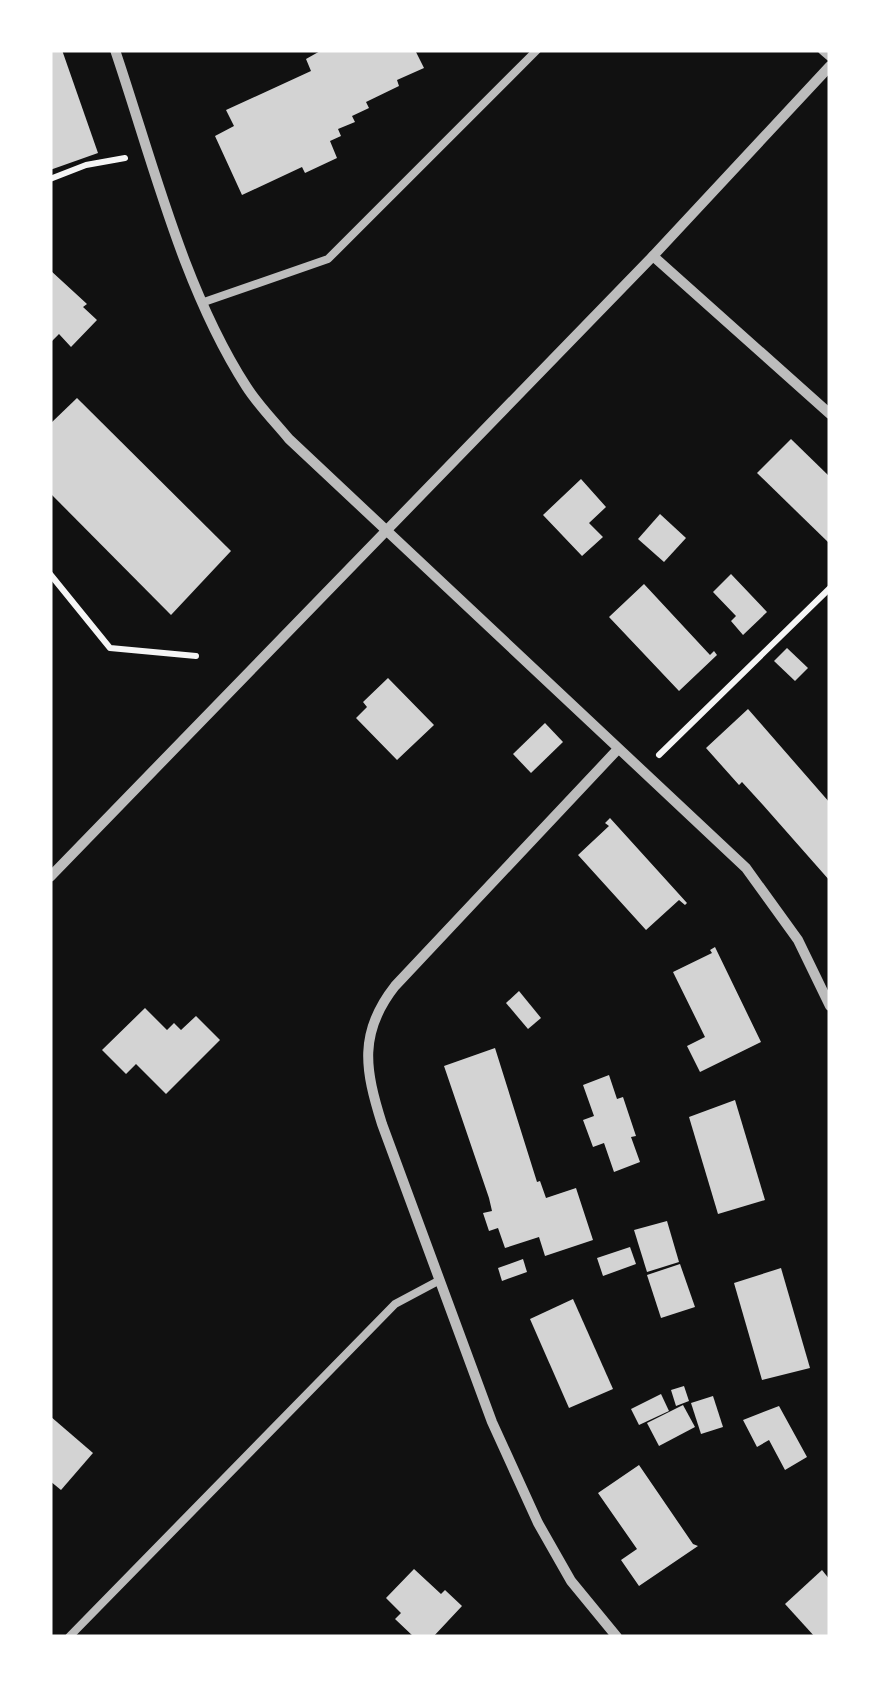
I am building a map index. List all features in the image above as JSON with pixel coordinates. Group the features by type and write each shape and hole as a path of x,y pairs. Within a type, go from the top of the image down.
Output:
{"street":[{"path":"115,50 184,253 247,386 290,440 746,868 798,940 830,1006"},
{"path":"823,50 830,56"},
{"path":"50,877 652,256 830,66"},
{"path":"652,256 830,414"},
{"path":"617,1637 572,1580 538,1523 492,1422 374,1098 368,1061 370,1031 380,1006 395,986 618,749"}],"lane":[{"path":"204,302 328,259 537,50"},
{"path":"69,1637 396,1304 440,1280"}],"path":[{"path":"50,178 86,165 136,156"},
{"path":"50,574 110,648 196,656"},
{"path":"658,756 830,588"}],"building":[{"path":"50,50 62,50 98,153 50,170"},
{"path":"322,50 415,50 424,68 397,80 399,86 366,102 369,108 352,116 355,122 338,129 341,136 330,141 337,158 305,173 302,167 242,195 215,136 234,126 226,110 311,71 306,59"},
{"path":"50,270 87,304 83,307 97,320 71,347 59,334 50,343"},
{"path":"77,398 231,551 171,615 50,493 50,424"},
{"path":"791,439 830,477 830,544 757,473"},
{"path":"581,479 606,507 589,523 603,537 582,556 543,515"},
{"path":"660,514 686,538 664,562 638,539"},
{"path":"731,574 767,612 743,635 731,621 736,616 713,592"},
{"path":"644,584 710,655 714,651 717,655 679,691 609,617"},
{"path":"787,648 808,668 795,681 774,661"},
{"path":"388,678 434,725 397,760 356,718 367,707 363,702"},
{"path":"748,709 830,803 830,881 742,782 739,785 706,748"},
{"path":"545,723 563,742 531,773 513,754"},
{"path":"610,818 687,903 679,900 646,930 578,855 609,826 605,823"},
{"path":"715,947 761,1042 700,1072 687,1046 705,1037 673,972 712,953 710,950"},
{"path":"519,991 541,1018 528,1029 506,1003"},
{"path":"145,1008 167,1030 174,1023 181,1030 196,1016 220,1040 166,1094 136,1064 126,1074 102,1050"},
{"path":"495,1048 537,1182 540,1181 546,1198 576,1188 593,1240 545,1256 539,1237 505,1248 498,1228 489,1231 483,1213 492,1211 489,1198 444,1066"},
{"path":"609,1075 617,1099 623,1097 640,1162 614,1172 604,1143 593,1147 583,1120 594,1116 583,1085"},
{"path":"735,1100 765,1200 718,1214 689,1117"},
{"path":"667,1221 679,1262 647,1272 634,1230"},
{"path":"630,1247 636,1264 603,1276 597,1258"},
{"path":"523,1259 527,1272 502,1281 498,1268"},
{"path":"680,1264 695,1307 661,1318 647,1275"},
{"path":"781,1268 810,1368 762,1380 734,1283"},
{"path":"573,1299 613,1389 569,1408 530,1319"},
{"path":"684,1386 689,1401 676,1406 671,1390"},
{"path":"661,1394 669,1411 639,1425 631,1409"},
{"path":"713,1396 723,1427 701,1434 691,1403"},
{"path":"683,1405 695,1427 659,1446 647,1423"},
{"path":"779,1406 807,1457 785,1470 769,1440 757,1447 743,1420"},
{"path":"50,1416 93,1453 61,1490 50,1481"},
{"path":"639,1465 698,1546 639,1586 621,1560 637,1549 598,1493"},
{"path":"414,1569 441,1594 445,1590 462,1606 433,1637 414,1637 395,1619 401,1613 386,1598"},
{"path":"822,1570 830,1580 830,1637 815,1637 785,1604"}]}
